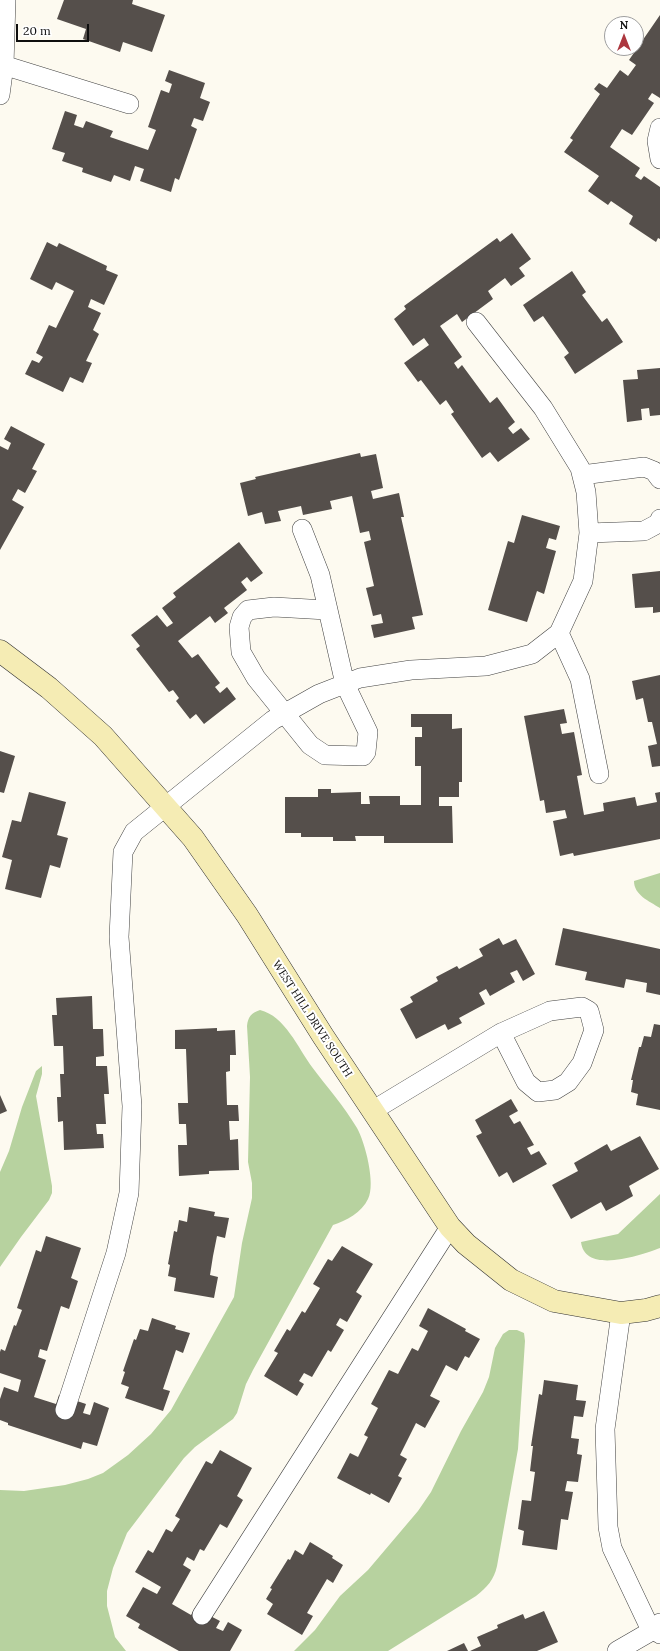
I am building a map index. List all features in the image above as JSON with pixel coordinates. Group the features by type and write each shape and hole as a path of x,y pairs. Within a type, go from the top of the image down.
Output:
{"street":[{"path":"0,95 6,0"},
{"path":"2,64 129,104"},
{"path":"660,128 657,141 660,159"},
{"path":"65,1410 116,1253 129,1193 132,1106 119,937 123,852 134,832 273,720 319,694 360,678 411,670 486,666 532,654 559,633 583,581 588,533 586,492 580,468 543,408 476,322"},
{"path":"582,476 644,467 654,471 660,479"},
{"path":"588,533 644,531 659,523 660,519"},
{"path":"302,530 320,575 345,684 368,732 366,752 363,756 325,755 310,745 256,678 241,652 239,627 242,617 248,610 274,607 327,610"},
{"path":"559,633 580,679 599,774"},
{"name":"WEST HILL DRIVE SOUTH","path":"0,651 48,688 103,736 193,838 246,915 372,1111 450,1227 466,1244 511,1280 554,1301 621,1313 646,1310 660,1306"},
{"path":"372,1111 501,1033 550,1011 582,1007 589,1011 594,1030 582,1063 568,1082 555,1090 538,1092 526,1082 501,1033"},
{"path":"202,1615 450,1227"},
{"path":"621,1313 605,1429 608,1526 612,1548 648,1624 658,1629"},
{"path":"617,1651 658,1629"}],"green space":[{"path":"660,873 660,908 639,894 634,881"},
{"path":"260,1010 269,1013 284,1026 357,1128 366,1153 370,1174 371,1184 368,1199 358,1212 333,1225 253,1370 246,1384 237,1413 233,1419 195,1447 184,1458 127,1533 113,1568 107,1591 107,1606 115,1637 126,1651 0,1651 0,1490 24,1491 65,1485 88,1479 103,1473 128,1455 151,1434 171,1410 234,1297 242,1243 252,1198 252,1183 248,1162 250,1077 247,1026 250,1016 254,1012"},
{"path":"42,1066 42,1074 36,1096 52,1193 49,1200 0,1267 0,1172 9,1151 22,1107 36,1071"},
{"path":"660,1194 660,1248 640,1255 615,1260 592,1258 585,1252 581,1242 618,1234"},
{"path":"509,1330 517,1330 524,1333 525,1341 518,1449 496,1571 492,1579 476,1596 388,1651 294,1651 315,1630 340,1596 368,1570 418,1511 431,1492 461,1431 483,1392 489,1377 495,1348 503,1334"}],"building":[{"path":"64,0 133,0 132,4 165,15 152,52 123,42 120,52 83,39 86,29 57,19"},
{"path":"660,15 660,98 652,93 648,99 654,103 632,135 622,129 610,147 640,168 635,176 641,180 644,176 660,187 660,239 658,238 656,242 629,224 633,216 611,201 608,205 588,191 599,176 564,152 573,140 570,138 600,94 594,89 599,83 607,88 620,70 628,76 636,65 629,60 632,56 644,56 644,38"},
{"path":"169,70 205,83 200,98 210,102 203,121 194,118 191,126 197,129 179,180 175,178 171,192 140,181 144,169 135,166 130,181 114,175 111,182 82,172 83,168 62,161 65,153 52,149 65,111 77,115 74,125 83,128 86,121 113,131 110,137 148,150 156,130 148,127 161,90 169,93 172,84 165,81"},
{"path":"512,233 531,259 519,268 525,276 511,286 505,278 488,291 493,299 462,322 457,314 440,326 462,357 454,363 458,369 462,365 490,403 497,397 515,422 508,428 513,434 521,428 530,439 498,462 490,452 482,458 451,414 454,412 446,400 440,405 421,380 418,382 404,363 429,345 424,338 413,346 394,319 406,309 404,306 497,238 500,242"},
{"path":"47,242 57,247 59,243 107,266 106,270 118,275 104,305 91,299 88,307 101,313 93,330 99,334 86,361 92,363 83,383 70,377 63,392 25,374 32,360 39,363 43,357 36,353 49,325 56,328 74,291 56,282 52,290 30,279"},
{"path":"572,271 586,292 582,295 602,322 607,318 623,342 575,374 564,357 569,353 543,316 534,322 523,305"},
{"path":"660,368 660,415 650,416 649,408 641,409 642,420 627,422 623,380 638,379 637,370"},
{"path":"11,426 45,444 32,469 37,471 25,493 18,489 12,500 24,507 0,550 0,446 8,450 11,443 4,439"},
{"path":"360,453 361,457 376,454 383,488 371,491 373,499 399,493 404,517 401,517 423,615 412,617 415,629 374,638 371,625 383,623 381,614 373,616 366,588 374,586 364,542 371,540 369,531 360,533 352,496 330,501 332,509 303,515 301,506 278,511 281,521 265,524 262,512 248,516 240,483 256,479 255,477"},
{"path":"522,515 560,526 556,540 549,538 546,548 556,551 544,594 537,591 527,622 488,610 508,541 514,543"},
{"path":"239,542 263,573 251,582 247,577 241,582 247,590 224,608 228,613 215,623 210,616 178,641 192,658 198,654 220,683 215,687 220,693 227,687 236,699 204,724 196,714 190,719 176,701 179,698 173,690 169,692 136,649 140,646 131,635 157,615 167,627 173,623 162,608 176,597 173,593"},
{"path":"660,571 660,612 653,613 653,607 635,608 632,574"},
{"path":"660,675 660,766 652,767 648,746 657,744 652,722 648,722 643,698 636,700 632,681"},
{"path":"564,709 567,723 560,724 562,734 574,732 582,775 577,776 584,815 604,811 603,803 635,797 637,806 657,802 655,793 660,792 660,839 574,856 573,853 560,856 553,821 567,818 565,810 546,813 544,800 540,801 524,716"},
{"path":"411,714 452,714 452,729 462,728 462,782 459,782 459,797 439,797 439,806 452,806 453,843 384,843 384,836 355,836 356,841 333,841 333,837 301,837 301,833 285,833 285,797 318,797 318,789 331,789 331,793 361,792 361,804 370,804 369,796 400,796 400,805 421,805 421,766 415,766 415,737 422,737 422,727 411,727"},
{"path":"0,751 15,756 4,793 0,792"},
{"path":"29,792 66,802 57,835 68,838 60,868 50,865 41,898 5,889 12,860 2,857 12,820 21,822"},
{"path":"563,928 660,949 660,995 646,992 647,983 626,979 624,988 585,980 587,972 555,965"},
{"path":"499,938 503,945 516,939 535,974 523,981 517,970 510,973 515,982 490,996 486,989 479,993 485,1004 459,1018 462,1023 448,1030 445,1024 416,1039 400,1009 413,1002 410,997 438,981 436,977 457,966 459,969 483,956 479,949"},
{"path":"92,996 93,1029 103,1029 104,1056 96,1057 96,1066 107,1066 109,1094 104,1094 106,1124 96,1124 97,1134 103,1134 104,1148 64,1150 63,1121 58,1122 57,1097 61,1097 60,1074 64,1074 63,1046 54,1046 52,1015 57,1015 56,998"},
{"path":"654,1024 660,1025 660,1110 636,1105 638,1094 631,1092 633,1080 631,1080 639,1047 641,1047 644,1036 651,1037"},
{"path":"217,1028 217,1031 235,1030 236,1055 230,1055 230,1071 226,1072 227,1105 238,1105 239,1121 229,1121 230,1140 238,1139 239,1170 209,1171 209,1174 179,1176 178,1145 187,1145 186,1124 179,1124 178,1103 188,1103 186,1049 175,1049 175,1030"},
{"path":"0,1095 7,1111 0,1114"},
{"path":"511,1099 518,1111 509,1116 514,1124 520,1121 534,1145 527,1148 531,1155 539,1151 547,1164 513,1183 507,1172 499,1177 476,1136 482,1133 475,1120"},
{"path":"640,1136 659,1169 629,1186 633,1196 619,1204 606,1211 601,1202 571,1219 552,1185 578,1171 574,1163 607,1144 611,1151"},
{"path":"189,1207 215,1212 214,1216 229,1218 225,1238 217,1236 213,1256 210,1275 218,1277 214,1298 174,1291 176,1278 168,1276 170,1265 168,1264 174,1231 177,1232 179,1220 187,1222"},
{"path":"46,1236 81,1248 71,1278 78,1281 69,1309 61,1306 47,1351 40,1349 38,1357 46,1360 34,1397 56,1404 59,1395 86,1404 83,1413 90,1415 94,1402 109,1408 97,1446 83,1442 81,1449 8,1425 8,1423 0,1420 0,1399 4,1387 18,1392 21,1380 0,1373 0,1352 1,1349 5,1351 14,1325 16,1326 22,1310 17,1308 36,1250 41,1252"},
{"path":"342,1246 373,1264 356,1292 362,1296 347,1322 340,1318 336,1325 344,1330 331,1352 328,1350 312,1377 304,1373 299,1381 304,1384 297,1396 264,1376 278,1353 274,1351 287,1329 290,1331 302,1311 305,1313 320,1288 313,1284 328,1259 332,1261"},
{"path":"428,1308 466,1329 465,1331 480,1339 469,1358 465,1356 457,1371 446,1365 430,1396 440,1401 425,1428 416,1423 400,1455 407,1459 398,1476 402,1478 389,1503 371,1493 370,1495 337,1478 350,1453 358,1457 368,1437 364,1435 378,1408 371,1404 389,1370 398,1374 412,1348 418,1351 428,1331 419,1326"},
{"path":"152,1318 176,1326 175,1329 190,1333 183,1353 176,1350 163,1389 170,1391 163,1411 125,1398 129,1387 121,1384 125,1372 123,1371 134,1339 136,1340 140,1329 148,1331"},
{"path":"544,1380 578,1385 576,1400 586,1401 583,1417 574,1416 571,1438 579,1439 577,1454 582,1455 578,1482 567,1481 565,1491 573,1492 568,1520 561,1519 557,1550 522,1545 524,1531 518,1529 522,1500 531,1501 535,1472 530,1471 533,1446 531,1446 539,1394 542,1395"},
{"path":"220,1450 252,1468 237,1496 243,1500 227,1528 220,1524 204,1551 200,1549 194,1561 187,1557 183,1565 191,1570 172,1604 191,1615 195,1608 220,1621 216,1628 223,1631 228,1622 242,1630 230,1651 179,1651 138,1628 140,1624 126,1616 143,1587 157,1594 161,1587 135,1572 148,1550 153,1553 166,1529 172,1532 180,1519 175,1516 206,1461 212,1464"},
{"path":"310,1542 333,1556 332,1558 343,1565 333,1583 327,1579 307,1613 313,1616 302,1635 267,1614 273,1604 266,1599 272,1589 270,1588 288,1559 290,1560 295,1550 303,1555"},
{"path":"544,1611 558,1642 537,1651 470,1651 481,1646 477,1637 498,1628 497,1625 523,1614 525,1619"},
{"path":"464,1643 468,1651 447,1651"}]}
